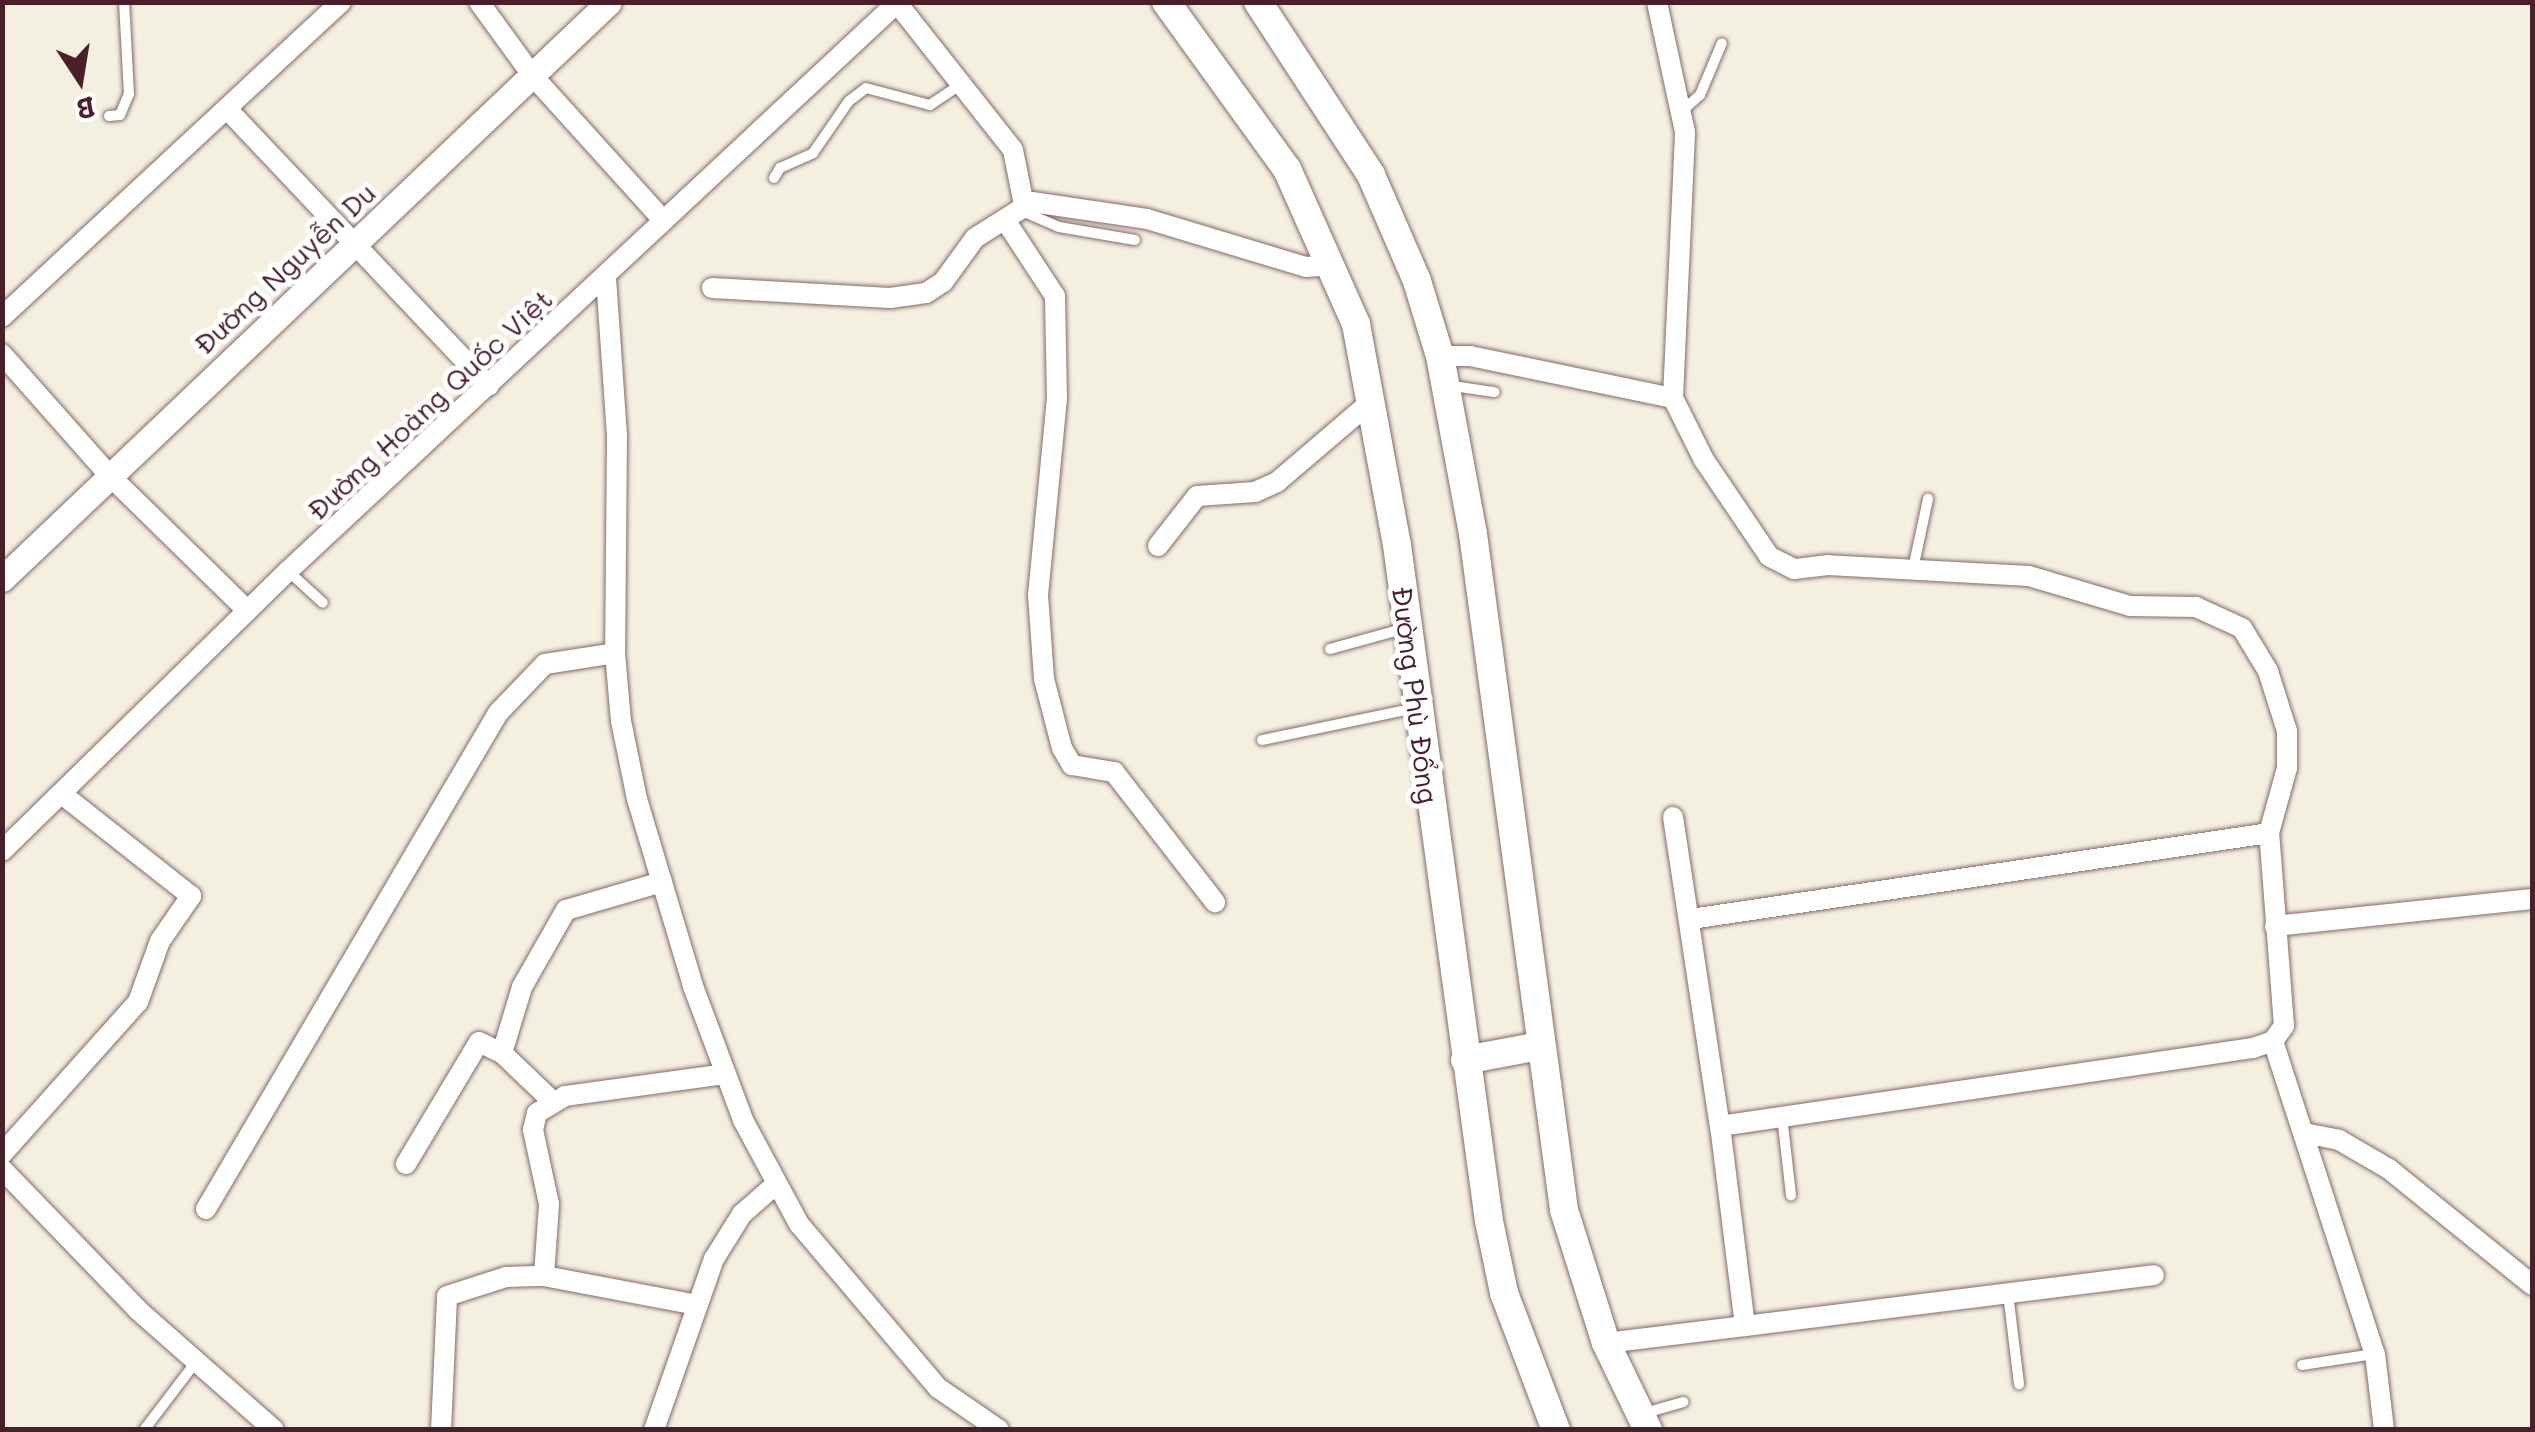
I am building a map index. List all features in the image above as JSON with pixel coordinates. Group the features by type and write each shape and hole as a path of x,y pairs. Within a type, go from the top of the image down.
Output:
{"main road":[{"name":"Đường Phù Đổng","path":"1166,2 1266,133 1334,265 1373,400 1465,1060 1504,1293 1556,1430"},
{"path":"1258,2 1326,98 1371,175 1412,266 1440,356 1473,534 1564,1210 1606,1343 1643,1422"},
{"path":"1465,1060 1540,1046"}],"street":[{"path":"2,317 341,2"},
{"path":"478,2 532,75 662,219"},
{"name":"Đường Nguyễn Du","path":"2,579 608,2"},
{"path":"1657,2 1682,112 1673,398 1704,460 1769,556 1794,569 1913,569 2029,576 2130,606 2196,606 2242,628 2268,670 2287,731 2287,768 2270,833 2284,1026 2272,1040 1720,1126"},
{"path":"898,3 1012,150 1015,213 1055,296 1056,398 1038,595 1044,679 1062,748 1072,764 1114,772 1215,902"},
{"name":"Đường Hoàng Quốc Việt","path":"2,851 288,572 606,278 662,219 898,3"},
{"path":"227,109 488,386"},
{"path":"712,288 890,298 926,293 943,282 975,238 1015,213 1147,219 1306,268 1334,265"},
{"path":"606,278 617,452 615,653 637,799 725,1074 774,1185 830,1264 938,1388 999,1430"},
{"path":"2,354 108,474 248,610"},
{"path":"1440,356 1470,356 1673,398"},
{"path":"1158,546 1197,496 1254,492 1277,482 1373,400"},
{"path":"206,1209 498,713 545,664 615,653"},
{"path":"2,1154 138,1002 160,942 191,896 62,794"},
{"path":"1673,818 1691,919 1745,1326"},
{"path":"1691,919 2270,833"},
{"path":"502,1053 522,987 566,910 662,882"},
{"path":"2275,926 2532,901"},
{"path":"2272,1040 2375,1354 2384,1430"},
{"path":"406,1164 473,1046 482,1042 502,1053 552,1100"},
{"path":"544,1276 549,1204 533,1130 538,1113 552,1100 660,1078 725,1074"},
{"path":"2304,1133 2339,1140 2388,1169 2532,1285"},
{"path":"2,1169 195,1363 274,1430"},
{"path":"654,1430 698,1305 733,1229 774,1185"},
{"path":"1606,1343 2154,1275"},
{"path":"441,1430 447,1296 506,1276 544,1276 698,1305"}],"lane":[{"path":"109,116 120,115 129,94 124,2"},
{"path":"1682,112 1700,96 1722,43"},
{"path":"774,178 780,168 813,153 848,101 866,88 930,106 960,85"},
{"path":"1015,213 1059,227 1135,240"},
{"path":"1446,385 1494,392"},
{"path":"1913,569 1928,499"},
{"path":"288,572 324,603"},
{"path":"1330,649 1406,628"},
{"path":"1262,740 1416,707"},
{"path":"1782,1115 1792,1195"},
{"path":"2008,1293 2019,1384"},
{"path":"2302,1365 2375,1354"},
{"path":"144,1430 195,1363"},
{"path":"1643,1422 1683,1402"}]}
